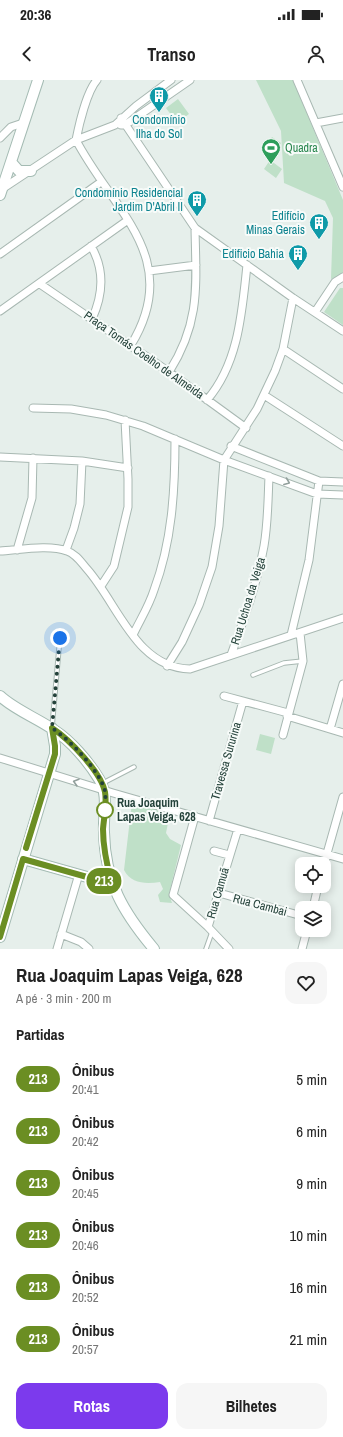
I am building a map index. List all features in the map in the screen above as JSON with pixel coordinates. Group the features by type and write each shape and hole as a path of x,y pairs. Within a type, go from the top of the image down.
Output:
{"main road":[{"path":"1,192 38,80"},
{"path":"11,162 19,171 31,171"},
{"path":"0,696 52,728 76,750 103,787 103,830 107,868 112,884 126,914 152,948"},
{"path":"0,937 55,754 52,728"},
{"path":"55,754 62,750 76,750"},
{"path":"23,859 112,884"},
{"path":"96,879 104,876 107,868"}],"street":[{"path":"97,80 91,90 76,140 101,182 128,220 144,250 149,271 147,303 140,329 131,345"},
{"path":"123,122 171,80"},
{"path":"1,192 76,140 123,122 190,80"},
{"path":"297,80 343,187"},
{"path":"316,123 343,118"},
{"path":"123,122 195,228 293,298 343,331"},
{"path":"0,138 11,127 23,123"},
{"path":"0,254 101,182"},
{"path":"0,311 128,220"},
{"path":"169,372 182,348 192,320 196,296 195,228"},
{"path":"91,246 98,263 102,286 92,319"},
{"path":"149,271 196,265"},
{"path":"207,400 223,374 234,348 242,307 247,265"},
{"path":"315,312 335,282 343,277"},
{"name":"Praça Tomás Coelho de Almeida","path":"40,284 131,345 246,428"},
{"path":"167,666 182,642 196,611 212,567 219,526 224,460 231,446 246,428 264,395 283,350 293,298"},
{"path":"283,350 343,389"},
{"path":"264,395 343,446"},
{"path":"33,408 71,409 125,420 224,460 317,494 343,495"},
{"path":"101,586 114,566 128,507 128,468 125,420"},
{"path":"133,635 154,592 169,536 174,490 175,439"},
{"path":"231,446 319,482 343,482"},
{"path":"0,457 82,461 128,468"},
{"path":"17,550 32,498 33,458"},
{"path":"66,550 74,528 80,504 82,461"},
{"name":"Rua Uchoa da Veiga","path":"230,655 245,617 257,579 264,545 269,476"},
{"path":"291,635 310,560 319,482"},
{"path":"0,551 48,548 66,550 75,556 101,586 133,635 147,652 167,666 190,668 343,618"},
{"path":"283,735 303,661 300,633"},
{"path":"330,729 343,684"},
{"path":"224,696 265,706 343,733"},
{"name":"Travessa Sururina","path":"209,821 243,700"},
{"path":"0,758 48,774 103,787 209,821 343,859"},
{"path":"326,855 343,797"},
{"path":"195,816 173,895 210,930"},
{"name":"Rua Camuã","path":"229,949 210,930 229,856 238,829"},
{"path":"214,851 229,856"},
{"path":"57,949 79,874"},
{"name":"Rua Cambai","path":"219,893 295,914"},
{"path":"61,934 81,942 89,949"},
{"path":"302,949 305,937"}],"lane":[{"path":"52,728 60,638"},
{"path":"253,675 284,664 303,661"},
{"path":"103,787 134,768"},
{"path":"206,949 210,930"}],"green space":[{"path":"256,80 293,80 343,200 343,274 331,279 333,218 325,201 284,183 281,131"},
{"path":"178,99 189,114 177,123 166,108"},
{"path":"272,137 281,143 271,158 262,152"},
{"name":"Quadra","path":"270,160 282,169 276,178 264,169"},
{"path":"340,288 343,288 343,325 324,312"},
{"path":"260,734 275,738 271,754 256,750"},
{"path":"132,802 164,812 161,821 168,823 166,833 170,839 181,845 169,894 172,903 160,902 158,895 163,889 160,882 139,882 127,875 124,870"}],"bus line":[{"name":"213","path":"0,937 23,859 112,884 107,868 103,830 105,790 88,763 64,737 52,728 55,754 44,785 26,848"}],"place":[{"name":"Condomínio Ilha do Sol","path":"159,113"},
{"name":"Quadra","path":"271,165"},
{"name":"Condomínio Residencial Jardim D'Abril II","path":"197,217"},
{"name":"Edifício Minas Gerais","path":"319,240"},
{"name":"Edificio Bahia","path":"298,271"},
{"name":"Rua Joaquim Lapas Veiga, 628","path":"105,810"}],"route":[{"path":"60,638 52,728 64,737 88,763 99,779 105,790 105,810"}]}
